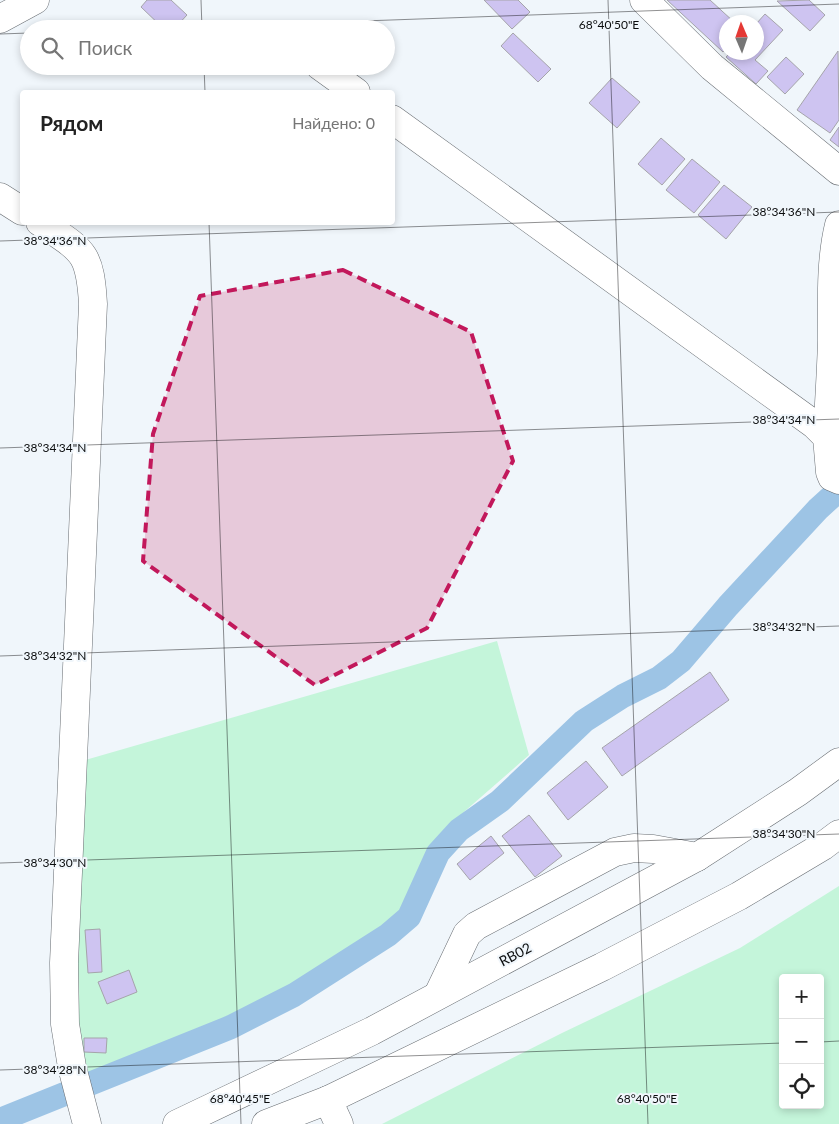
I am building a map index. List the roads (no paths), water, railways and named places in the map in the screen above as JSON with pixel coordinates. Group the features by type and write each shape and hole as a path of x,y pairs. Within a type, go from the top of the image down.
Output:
{"main road":[{"path":"0,19 35,0"},
{"path":"644,0 712,67 839,172"},
{"path":"332,75 353,90"},
{"path":"395,120 806,419 827,437"},
{"path":"0,197 20,210"},
{"path":"44,225 74,245 87,260 91,276 93,304 64,963 65,1024 72,1067 85,1118"},
{"path":"839,225 836,237 833,278 832,354 827,437 830,472 832,477 839,480"},
{"name":"RB02","path":"178,1124 363,1035 697,857 798,792 839,762"},
{"path":"266,1124 334,1112 602,967 731,901 823,846 839,834"},
{"path":"438,995 467,934 476,926 502,912 615,852 634,848 653,849 697,857"}],"waterway":[{"path":"0,1120 231,1027 294,995 388,935 409,917 438,853 459,830 500,801 584,721 623,696 659,678 681,661 728,606 818,509 839,490"}]}
